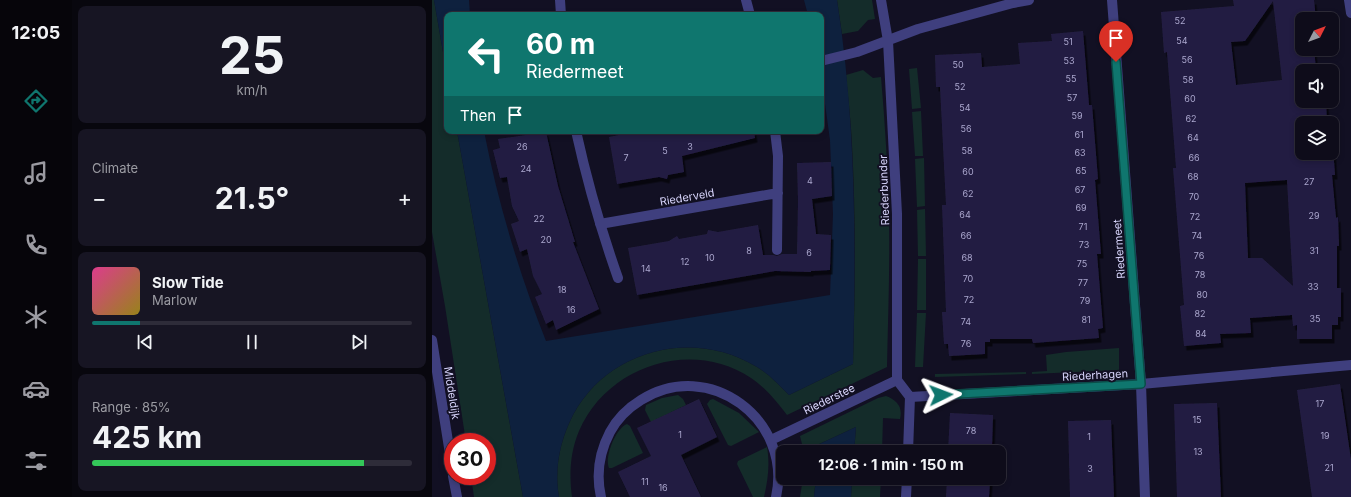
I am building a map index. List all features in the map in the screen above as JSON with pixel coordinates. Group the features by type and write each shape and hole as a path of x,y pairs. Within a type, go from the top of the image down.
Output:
{"street":[{"path":"560,0 561,12"},
{"path":"746,0 749,12"},
{"name":"Riederbunder","path":"882,0 888,41 897,214 897,380"},
{"path":"824,60 857,52 918,29 1029,0"},
{"name":"Riedermeet","path":"1112,0 1141,384 1145,497"},
{"path":"1349,0 1351,13"},
{"path":"577,134 585,172 618,278"},
{"path":"775,134 778,156 777,250"},
{"name":"Riederveld","path":"600,224 778,194"},
{"name":"Middeldijk","path":"432,340 446,433"},
{"name":"Riederhagen","path":"910,397 1141,384 1351,365"},
{"path":"897,380 910,397 908,445"},
{"name":"Riederstee","path":"771,440 897,380"},
{"path":"601,497 598,473 600,457 612,428 622,415 634,404 647,396 678,386 694,386 710,389 726,395 740,402 763,425 771,440 776,456 778,472 778,488 776,497"},
{"name":"Middeldijk","path":"455,485 457,497"},
{"path":"906,497 907,485"}],"green space":[{"path":"432,0 434,0 444,58 444,134 458,134 523,497 474,497 472,485 496,485 496,433 465,433 432,232"},
{"path":"837,0 872,0 875,19 868,20 858,31 842,34"},
{"path":"917,68 921,108 912,109 909,69"},
{"path":"863,70 873,78 881,77 889,217 887,367 787,415 761,386 751,378 728,366 703,360 678,360 653,365 630,375 609,390 592,408 579,431 572,455 572,497 559,497 557,476 559,455 568,425 573,415 588,392 608,374 630,361 654,352 680,348 707,349 732,355 757,367 770,376 789,395 853,364 855,227 852,136 846,75"},
{"path":"921,111 923,156 915,156 912,112"},
{"path":"924,158 925,206 917,207 915,159"},
{"path":"925,209 926,256 918,256 917,210"},
{"path":"918,259 926,259 926,310 917,310"},
{"path":"917,313 926,313 923,367 915,367"},
{"path":"1119,348 1119,370 1032,374 1032,372 1047,371 1046,355"},
{"path":"1026,372 1026,374 935,377 935,374"},
{"path":"678,395 683,399 686,405 651,422 645,410 646,405 662,398"},
{"path":"886,396 898,404 901,411 900,419 883,418 882,445 855,445 856,427 817,445 802,445 800,436 878,398"},
{"path":"713,399 739,413 759,432 731,446 728,445 707,404"},
{"path":"627,424 630,426 643,453 612,468 609,468 608,457 612,443 619,431"},
{"path":"767,447 768,472 764,497 753,497 737,464 738,461"},
{"path":"802,485 815,485 814,497 800,497"},
{"path":"852,485 881,485 880,497 851,497"}],"water":[{"path":"434,0 469,0 470,12 444,12 444,58"},
{"path":"804,0 837,0 848,91 851,136 854,227 853,364 789,395 770,376 757,367 732,355 707,349 680,348 654,352 630,361 608,374 588,392 573,415 568,425 559,455 557,476 559,497 523,497 458,134 485,134 510,238 546,341 830,295 833,214 830,140 824,97 824,12 807,12"},
{"path":"856,427 855,445 817,445"},
{"path":"815,485 852,485 851,497 814,497"}],"building":[{"path":"1233,0 1314,0 1315,12 1295,12 1295,56 1315,56 1316,64 1295,64 1295,108 1326,108 1327,116 1295,116 1295,160 1334,160 1335,175 1332,175 1336,218 1338,217 1339,246 1337,246 1337,288 1341,288 1341,317 1338,317 1338,325 1332,325 1332,339 1297,339 1297,325 1293,326 1292,315 1250,318 1251,333 1220,334 1221,343 1184,346 1180,306 1184,305 1173,168 1176,168 1167,52 1164,53 1161,12 1234,6","holes":["1273,1 1282,80 1236,85 1231,42 1245,41","1287,180 1293,286 1262,258 1248,258 1245,183"]},
{"path":"1083,31 1089,105 1092,105 1098,179 1095,180 1101,254 1097,254 1103,328 1098,329 1099,338 1033,343 1032,339 990,339 990,342 985,342 985,354 949,356 948,344 944,344 942,312 946,312 942,205 946,205 940,87 936,87 935,55 981,53 982,67 1020,64 1018,43 1052,41 1051,34"},
{"path":"532,134 546,134 558,186 575,242 573,242 599,309 556,330 553,320 546,324 535,297 542,294 533,276 527,249 520,252 511,224 519,221 512,206 507,177 500,178 493,150 500,148 498,139"},
{"path":"624,134 754,134 755,138 682,156 684,172 668,175 667,179 659,177 617,184 609,137"},
{"path":"831,162 832,196 812,199 816,234 831,235 830,270 811,272 775,271 637,295 628,248 669,241 677,236 679,239 707,234 708,230 718,232 758,225 763,255 777,256 782,254 797,254 797,163"},
{"path":"1340,384 1351,460 1351,497 1312,497 1297,390"},
{"path":"699,399 717,437 681,455 701,497 630,497 618,472 651,456 637,428"},
{"path":"1217,403 1221,497 1177,497 1174,404"},
{"path":"950,413 993,415 992,445 948,445"},
{"path":"1111,420 1114,497 1070,497 1068,421"},
{"path":"947,485 990,485 989,497 946,497"}],"route":[{"path":"941,395 1141,384 1116,62"}]}
